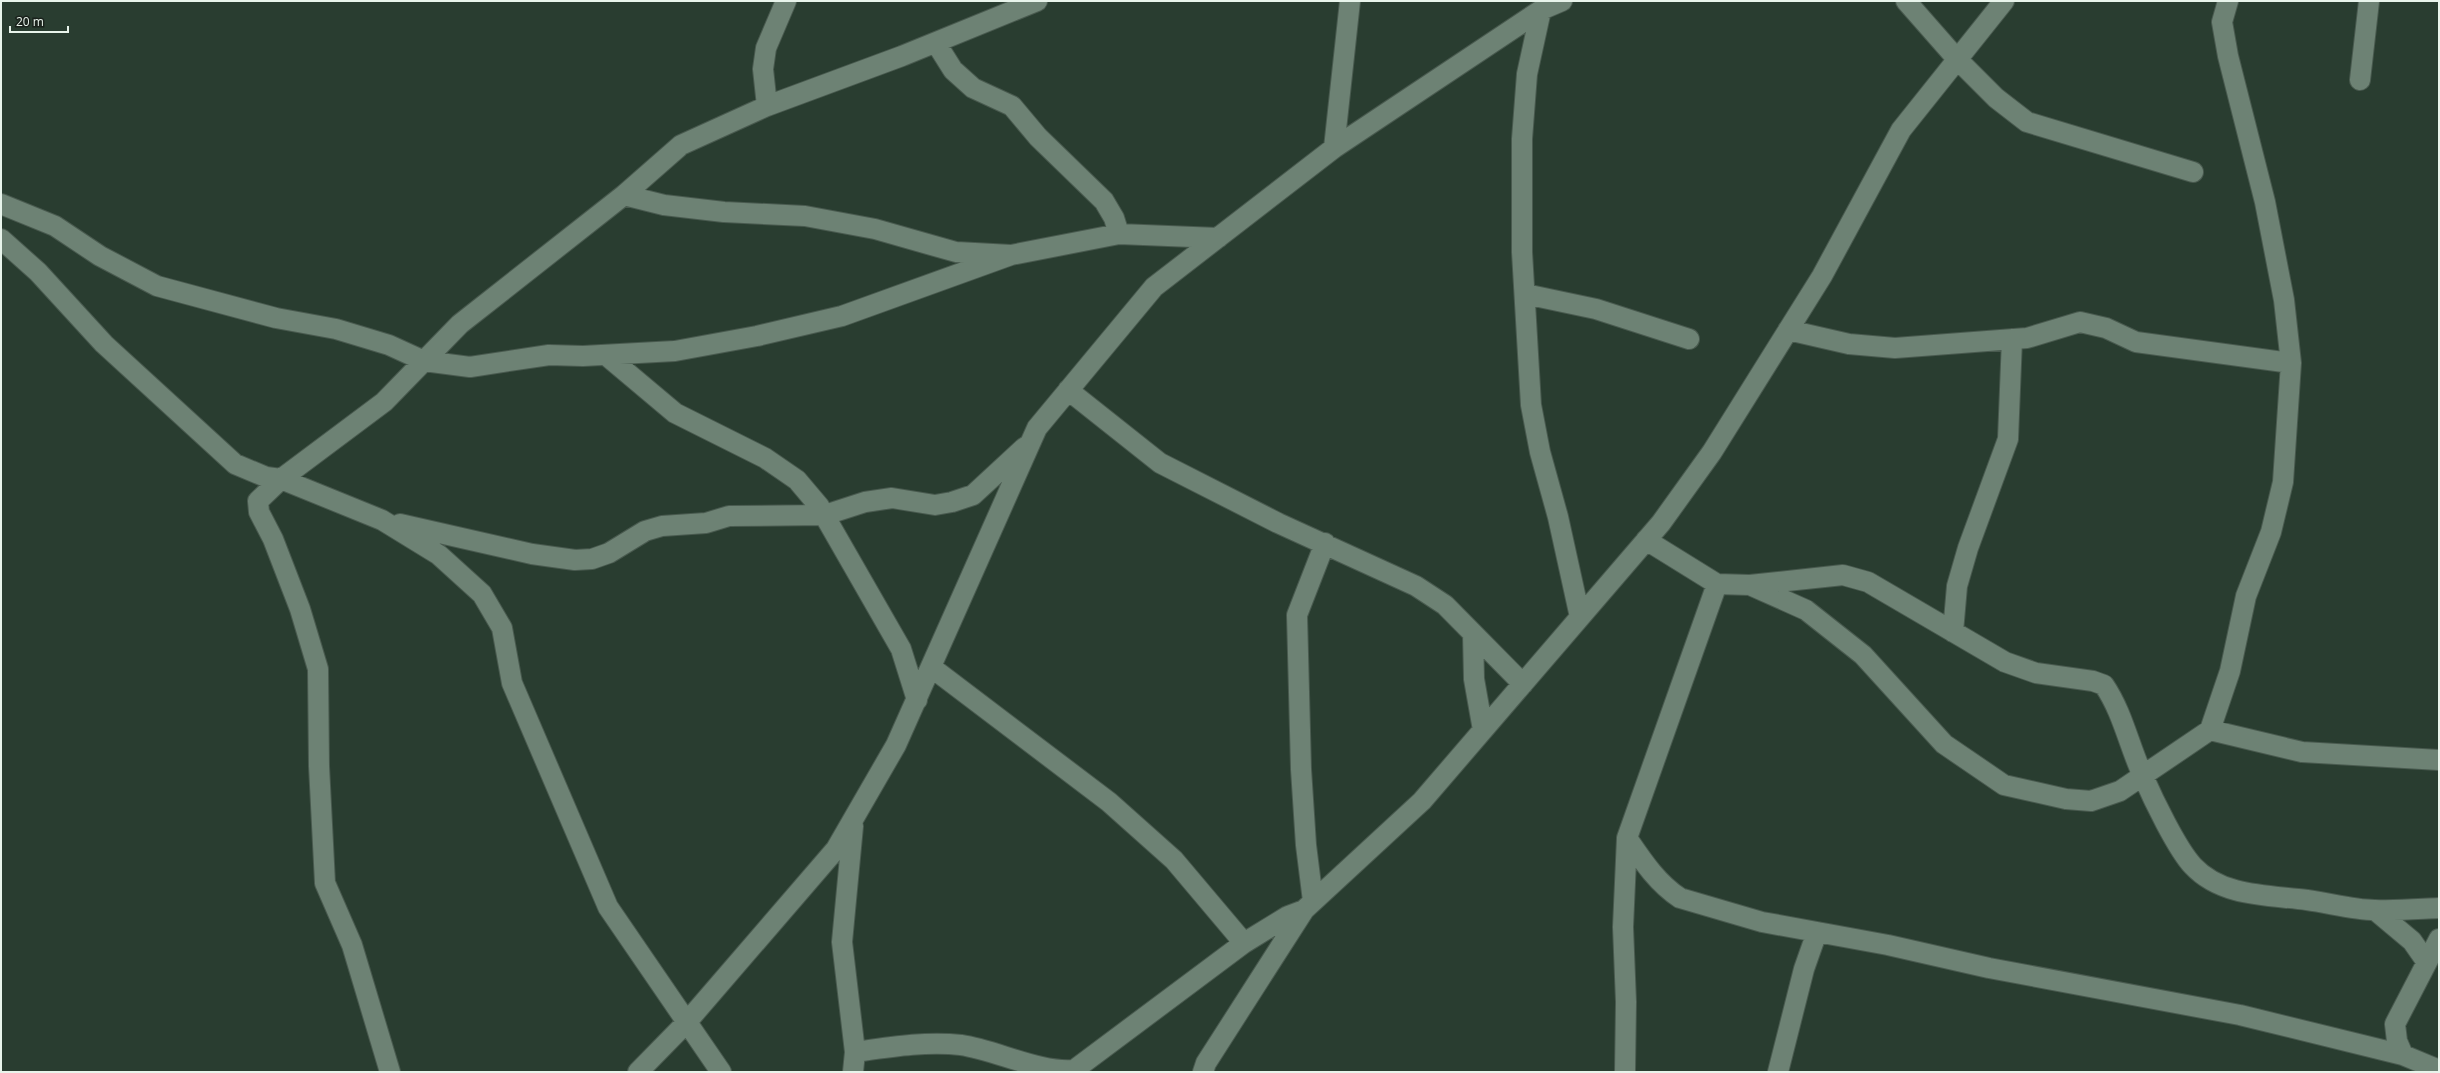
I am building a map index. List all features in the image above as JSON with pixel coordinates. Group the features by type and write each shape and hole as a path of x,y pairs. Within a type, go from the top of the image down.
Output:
{"street":[{"path":"767,106 763,69 766,48 786,1"},
{"path":"390,1072 352,945 325,883 319,766 318,669 292,588 274,539 258,507 258,501 281,479 384,402 460,324 624,195 681,144 767,106 936,43 1037,1"},
{"path":"1334,148 1350,1"},
{"path":"638,1072 686,1023 836,849 896,745 1037,428 1154,287 1334,148 1541,10 1562,1"},
{"path":"1906,1 1957,59 1996,98 2027,122 2193,172"},
{"path":"1203,1072 1206,1063 1308,906 1422,801 1646,540 1712,452 1822,276 1901,130 2004,1"},
{"path":"1750,585 1806,610 1863,655 1944,744 2004,785 2066,799 2091,801 2120,791 2210,730 2230,671 2246,596 2271,532 2283,482 2291,363 2284,300 2266,210 2228,56 2222,22 2228,1"},
{"path":"2360,80 2369,1"},
{"path":"1541,10 1527,74 1522,139 1522,252 1531,405 1540,452 1558,517 1580,617"},
{"path":"936,43 953,70 973,88 1012,106 1038,137 1104,201 1114,218 1119,234"},
{"path":"624,195 664,205 709,210 805,216 875,229 956,252 1011,255"},
{"path":"1,204 55,226 100,256 157,286 268,316 336,329 389,345 424,361 470,367 549,356 675,351 756,336 842,316 1011,255 1070,246 1119,234 1218,238"},
{"path":"1,239 38,272 104,344 235,464 266,477 281,479 382,520 532,554 575,560 592,559 609,553 645,531 662,526 706,523 729,516 825,515 865,502 892,498 935,505 952,502 973,495 1031,441"},
{"path":"1525,294 1596,309 1689,339"},
{"path":"1788,330 1849,344 1895,348 2027,338 2080,322 2106,328 2136,342 2291,363"},
{"path":"1953,632 1957,586 1968,548 2008,439 2012,339"},
{"path":"606,354 675,413 765,458 797,480 825,515 901,649 917,700"},
{"path":"1068,390 1160,463 1278,523 1416,586 1445,605 1523,684"},
{"path":"382,520 439,555 482,594 502,628 512,683 608,907 686,1023 722,1072"},
{"path":"1646,540 1717,584 1750,585 1843,576 1868,582 2005,662 2036,673 2092,681 2104,685 2124,722 2142,776 2183,853 2193,866 2210,880 2241,893 2376,910 2439,908"},
{"path":"1308,906 1297,615 1325,544"},
{"path":"1625,1071 1626,1002 1622,927 1627,838 1717,584"},
{"path":"1473,634 1474,679 1483,730"},
{"path":"931,667 1109,802 1174,860 1244,943"},
{"path":"2210,730 2302,752 2439,760"},
{"path":"852,1072 855,1052 842,942 844,904 853,818"},
{"path":"1627,838 1644,865 1669,891 1680,898 1762,922 1888,945 1989,968 2240,1015 2403,1055 2439,1070"},
{"path":"855,1052 922,1044 962,1046 1054,1072 1074,1070 1244,943 1288,916 1308,906"},
{"path":"2376,910 2412,940 2426,960"},
{"path":"1778,1072 1804,969 1817,932"},
{"path":"2403,1055 2397,1041 2395,1024 2426,960 2439,939"}]}
